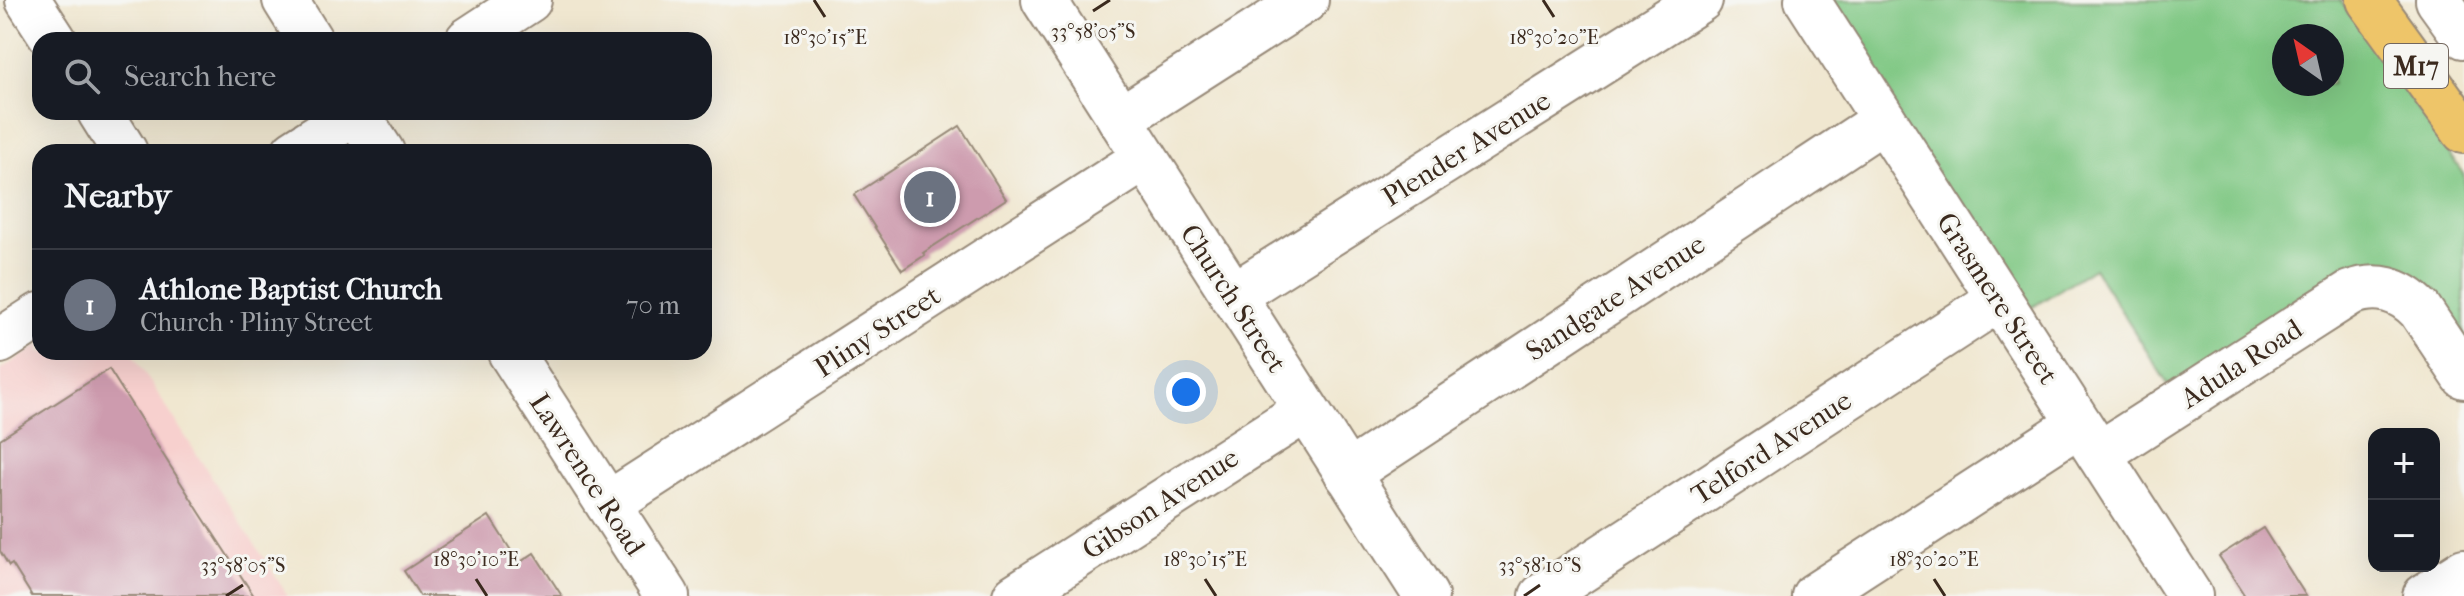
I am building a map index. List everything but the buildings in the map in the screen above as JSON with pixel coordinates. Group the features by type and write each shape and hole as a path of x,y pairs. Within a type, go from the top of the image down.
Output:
{"main road":[{"name":"M17","path":"2369,0 2464,131"}],"street":[{"path":"28,0 49,32"},
{"path":"285,0 305,32"},
{"path":"480,32 529,0"},
{"name":"Church Street","path":"1044,0 1426,596"},
{"path":"1120,119 1306,0"},
{"name":"Plender Avenue","path":"1232,296 1700,0"},
{"name":"Grasmere Street","path":"1807,0 2190,596"},
{"path":"2438,0 2464,36"},
{"path":"105,120 120,144"},
{"path":"306,144 344,120"},
{"path":"361,120 377,144"},
{"name":"Sandgate Avenue","path":"1347,474 1884,120"},
{"name":"Pliny Street","path":"608,504 1145,158"},
{"name":"Adula Road","path":"1814,596 2350,293 2375,287 2387,288 2411,300 2464,376"},
{"name":"Telford Avenue","path":"1542,596 1999,299"},
{"path":"1,340 32,320"},
{"name":"Lawrence Road","path":"515,360 667,596"},
{"name":"Gibson Avenue","path":"1015,596 1306,410"},
{"path":"2425,596 2464,571"}],"shaded area":[{"path":"32,349 32,360 136,360 288,596 0,596 0,370"}],"green space":[{"path":"1822,0 2340,0 2464,175 2464,353 2417,285 2172,391 2094,268 2023,313"}],"place":[{"name":"Athlone Baptist Church","path":"930,197"}]}
